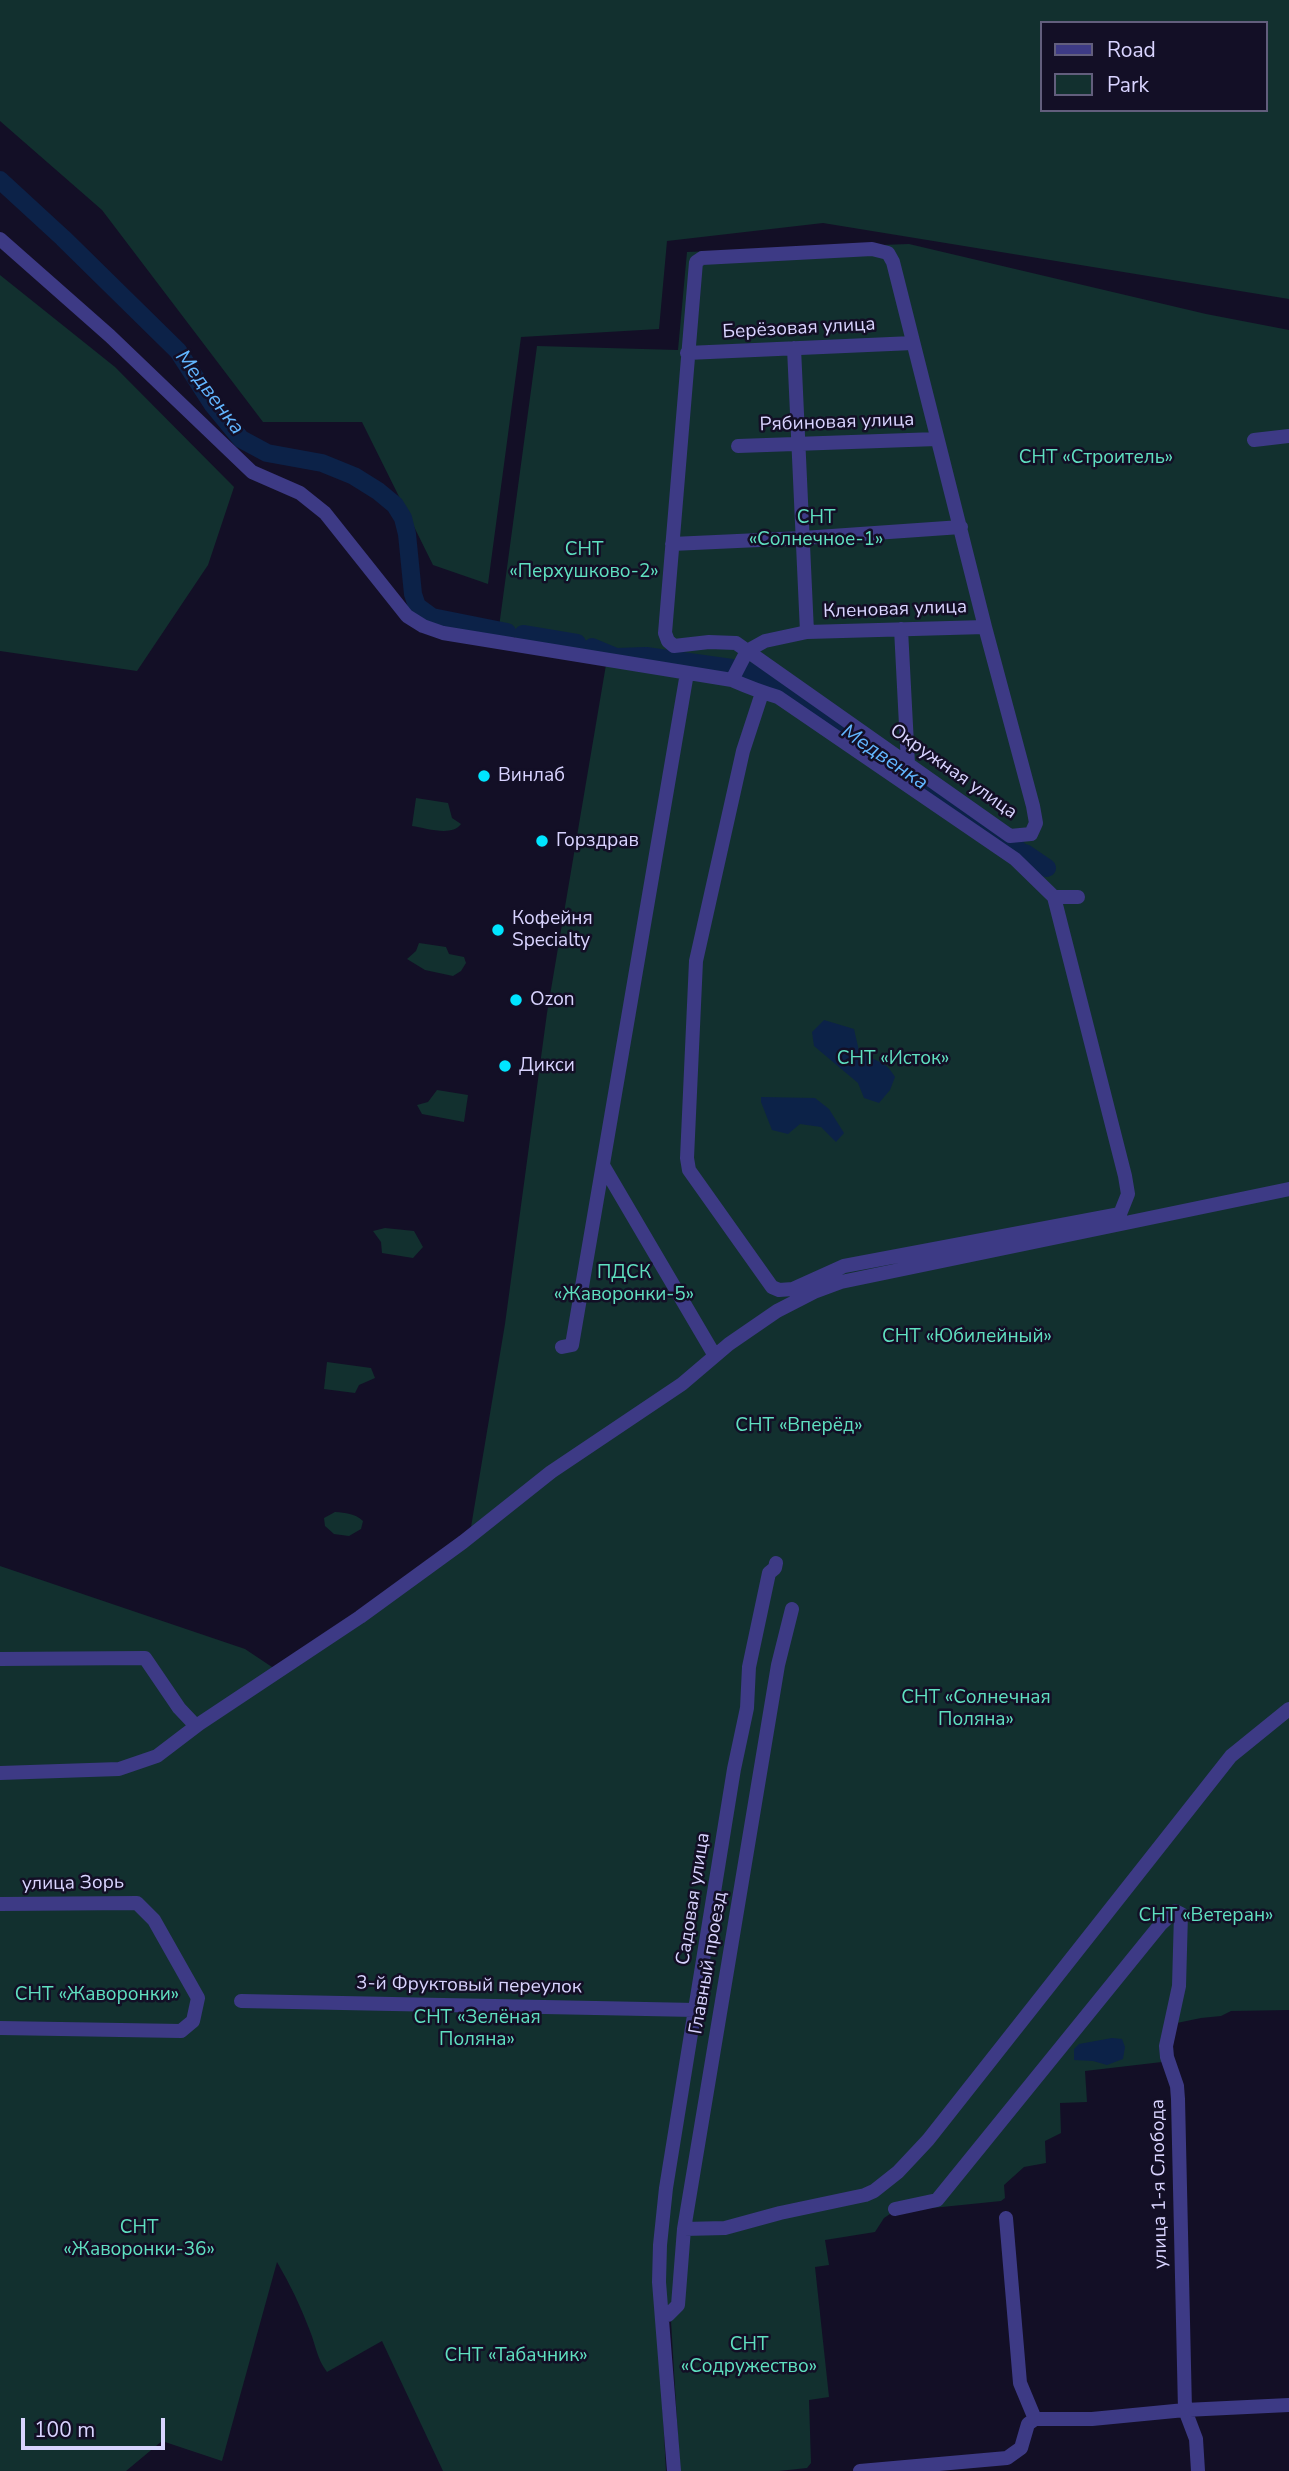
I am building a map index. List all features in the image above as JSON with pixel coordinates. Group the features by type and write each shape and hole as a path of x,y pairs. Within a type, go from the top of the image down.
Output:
{"street":[{"path":"0,239 110,335 252,472 300,493 325,513 400,608 415,621 443,633 732,680 778,697 1016,859 1054,897 1125,1176 1128,1194 1120,1214 844,1266 793,1289 779,1290 772,1287 689,1170 687,1158 696,961 743,751 762,693"},
{"name":"Окружная улица","path":"872,249 888,253 893,262 985,627 1034,806 1036,823 1031,834 1010,836 908,764 743,657 736,643 709,642 674,646 668,641 665,634 687,353 696,262 702,258 872,249"},
{"name":"Берёзовая улица","path":"687,353 913,342"},
{"path":"794,348 807,632"},
{"path":"1254,440 1289,436"},
{"name":"Рябиновая улица","path":"738,446 937,439"},
{"path":"672,544 961,527"},
{"name":"Кленовая улица","path":"743,657 765,641 807,632 985,627"},
{"path":"901,629 908,764"},
{"path":"732,680 743,657"},
{"path":"562,1347 572,1345 687,673"},
{"path":"1054,897 1077,897"},
{"path":"604,1167 715,1356"},
{"path":"0,1773 119,1769 157,1756 196,1726 360,1617 463,1542 551,1472 682,1384 777,1311 832,1285 1289,1189"},
{"name":"Садовая улица","path":"674,2471 659,2268 666,2188 734,1769 747,1708 749,1667 769,1573 775,1569 776,1563"},
{"name":"Главный проезд","path":"662,2315 668,2315 678,2305 684,2229 778,1665 792,1609"},
{"path":"0,1659 145,1658 179,1708 196,1726"},
{"path":"684,2229 725,2228 865,2195 898,2172 956,2108 1231,1756 1289,1709"},
{"name":"улица Зорь","path":"0,1904 137,1903 154,1920 198,1998 193,2021 181,2031 0,2028"},
{"name":"улица 1-я Слобода","path":"895,2209 937,2200 1160,1925 1175,1912 1181,1914 1183,1919 1179,1986 1166,2046 1178,2099 1185,2410 1196,2439 1198,2471"},
{"name":"3-й Фруктовый переулок","path":"241,2001 696,2010"},
{"path":"1006,2218 1020,2383 1035,2418"},
{"path":"860,2471 1007,2458 1021,2448 1028,2424 1035,2418 1092,2418 1289,2404"}],"green space":[{"path":"0,0 1289,0 1289,299 823,223 667,241 659,329 521,337 488,584 433,565 362,422 263,422 102,210 0,121"},
{"path":"909,244 1206,314 1289,330 1289,2010 1231,2011 1221,2016 1172,2024 1162,2062 1085,2071 1087,2102 1060,2103 1061,2133 1045,2141 1046,2163 1024,2167 1004,2185 1005,2198 1001,2201 893,2212 884,2218 875,2232 825,2240 829,2265 815,2267 829,2397 809,2400 811,2463 807,2468 779,2471 680,2471 671,2321 655,2268 666,2471 443,2471 382,2341 327,2372 299,2304 277,2262 222,2461 162,2441 126,2471 0,2471 0,1566 245,1649 275,1669 470,1533 505,1324 547,1013 609,647 499,627 537,346 678,350 687,252"},
{"path":"0,275 115,367 234,487 208,565 137,671 0,651"},
{"path":"416,798 448,803 452,818 461,824 445,831 412,826"},
{"path":"419,943 446,947 449,954 464,957 466,963 461,971 453,976 425,970 407,959 416,951"},
{"path":"437,1090 468,1095 464,1122 422,1114 417,1105 428,1102"},
{"path":"385,1228 414,1231 423,1247 413,1258 382,1253 381,1242 373,1231"},
{"path":"327,1362 371,1368 375,1378 359,1385 355,1393 324,1389"},
{"path":"335,1512 360,1518 363,1521 361,1529 349,1536 334,1534 325,1526 324,1518"}],"water":[{"path":"824,1020 854,1029 859,1051 883,1064 895,1077 890,1090 879,1103 864,1098 858,1083 814,1046 812,1032"},
{"path":"761,1097 815,1098 829,1109 844,1133 836,1142 821,1127 800,1124 788,1134 772,1130"},
{"path":"1112,2038 1122,2039 1125,2047 1123,2059 1107,2065 1074,2060 1074,2049 1079,2044"}],"waterway":[{"name":"Медвенка","path":"0,180 178,351 213,405 241,439 267,453 322,463 354,476 395,505 403,518 407,534 413,594 417,606 432,617 507,632"},
{"name":"Медвенка","path":"523,634 577,643"},
{"name":"Медвенка","path":"592,647 616,657 646,656 732,668"},
{"name":"Медвенка","path":"746,670 782,689 1018,849"},
{"name":"Медвенка","path":"1025,853 1047,868"}],"place":[{"name":"Винлаб","path":"484,776"},
{"name":"Горздрав","path":"542,841"},
{"name":"Кофейня Specialty","path":"498,930"},
{"name":"Ozon","path":"516,1000"},
{"name":"Дикси","path":"505,1066"}],"park label":[{"name":"СНТ «Строитель»","path":"1096,458"},
{"name":"СНТ «Солнечное-1»","path":"816,529"},
{"name":"СНТ «Перхушково-2»","path":"584,561"},
{"name":"СНТ «Исток»","path":"893,1059"},
{"name":"ПДСК «Жаворонки-5»","path":"624,1284"},
{"name":"СНТ «Юбилейный»","path":"967,1337"},
{"name":"СНТ «Вперёд»","path":"799,1426"},
{"name":"СНТ «Солнечная Поляна»","path":"976,1709"},
{"name":"СНТ «Ветеран»","path":"1206,1916"},
{"name":"СНТ «Жаворонки»","path":"97,1995"},
{"name":"СНТ «Зелёная Поляна»","path":"477,2029"},
{"name":"СНТ «Жаворонки-36»","path":"139,2239"},
{"name":"СНТ «Табачник»","path":"516,2356"},
{"name":"СНТ «Содружество»","path":"749,2356"}]}
